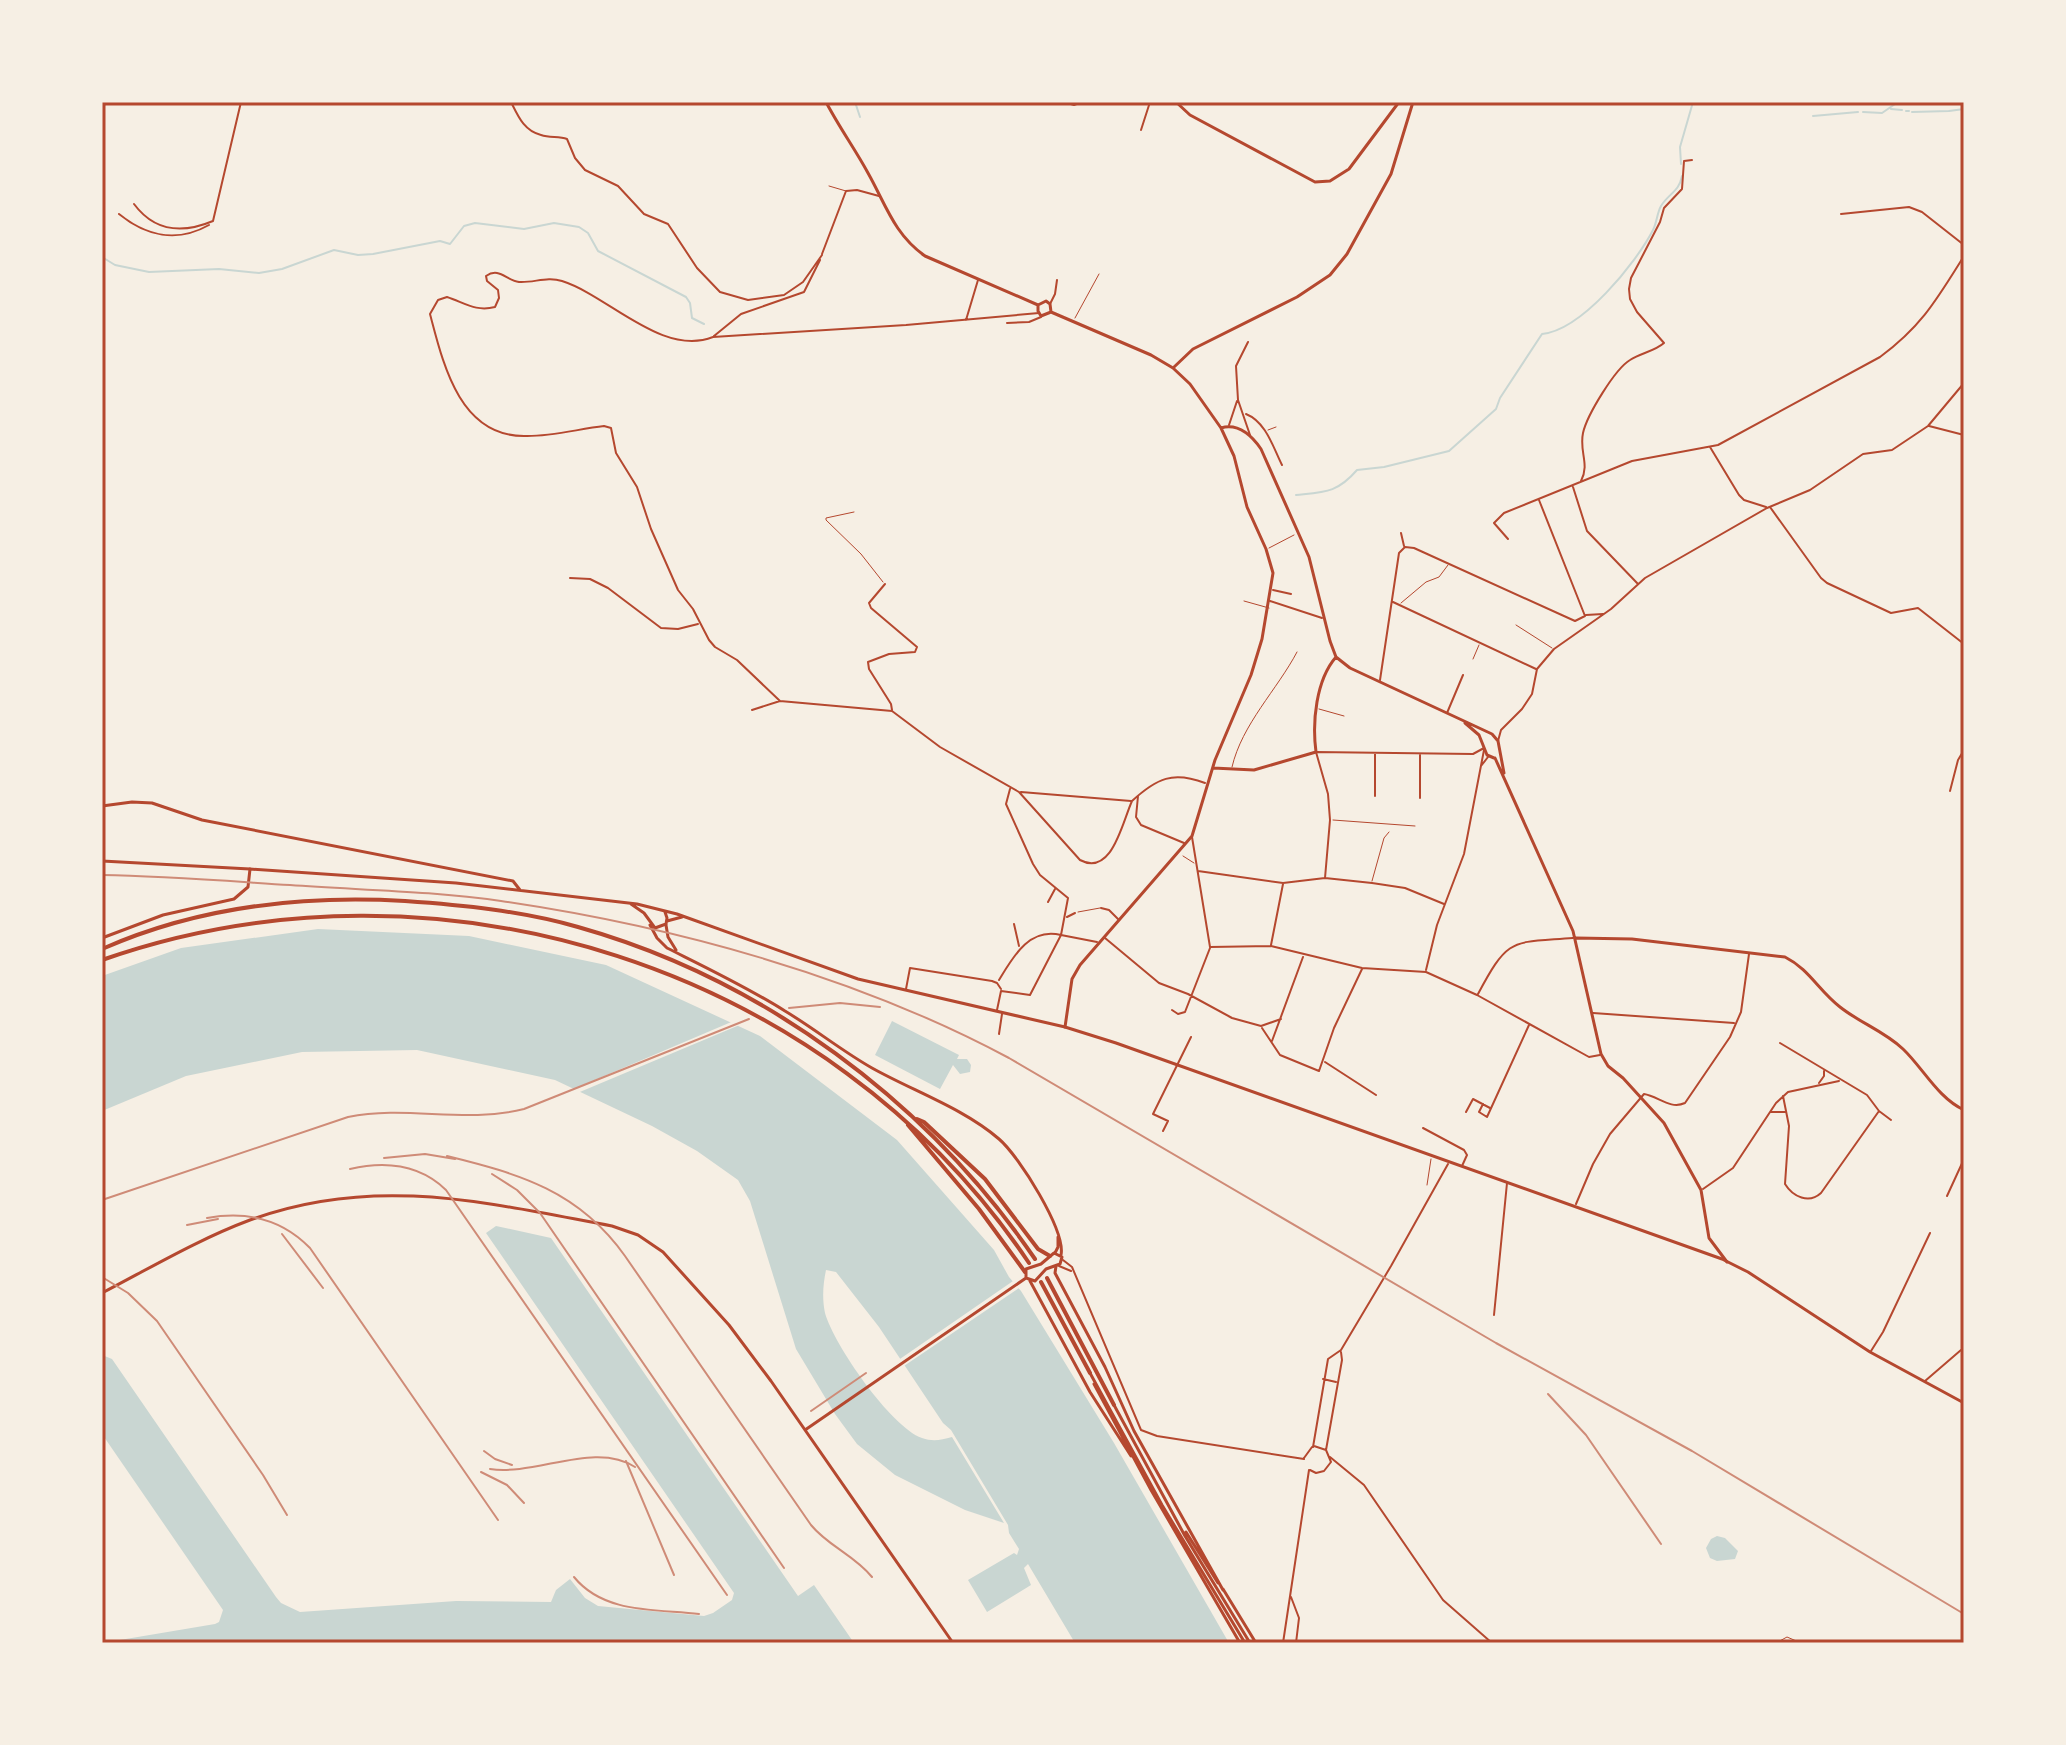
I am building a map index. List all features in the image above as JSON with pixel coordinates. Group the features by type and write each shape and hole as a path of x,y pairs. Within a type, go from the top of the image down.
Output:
{"highway":[{"path":"102,949 193,918 290,902 344,899 478,907 544,919 624,941 716,981 822,1044 864,1075 954,1157 988,1195 1035,1259"},
{"path":"102,960 196,933 244,924 330,916 442,921 539,935 635,962 754,1013 837,1064 905,1120 971,1187 1029,1263"},
{"path":"915,1119 926,1123 977,1170 1040,1252 1051,1255"},
{"path":"905,1120 916,1137 979,1209 1027,1277"},
{"path":"1047,1278 1114,1405"},
{"path":"1041,1282 1090,1373"}],"street":[{"path":"119,214 138,228 169,236 196,231 214,220 241,102"},
{"path":"826,102 899,234 910,245 925,256 1038,305"},
{"path":"1064,102 1074,105 1082,102"},
{"path":"1141,130 1150,102"},
{"path":"1176,102 1190,115 1315,182 1330,181 1349,169 1399,102"},
{"path":"1173,368 1193,349 1297,297 1330,275 1347,254 1391,174 1413,102"},
{"path":"512,104 522,123 531,131 542,136 567,139 575,158 585,170 618,186 644,214 668,224 697,268 720,292 748,300 784,295 803,282 822,255"},
{"path":"1580,482 1586,471 1582,440 1590,415 1627,361 1664,343 1637,312 1629,289 1631,278 1664,208 1682,189 1684,161 1692,160"},
{"path":"713,337 741,314 804,292 822,255 846,191 857,190 881,197"},
{"path":"134,204 150,222 163,227 187,229 214,220"},
{"path":"1841,214 1909,207 1922,212 1964,245"},
{"path":"1508,539 1494,523 1504,513 1632,461 1724,442 1880,357 1901,342 1923,319 1964,256"},
{"path":"780,701 737,660 715,647 678,590 651,529 637,487 616,453 611,428 604,426 524,436 506,433 477,419 460,399 446,371 430,314 438,300 447,297 484,310 495,307 499,298 498,290 486,276 496,272 516,282 544,278 570,284 661,334 686,343 713,337 966,321 1051,312 1151,355 1173,368 1190,384 1221,428 1237,462 1252,520 1273,573 1269,608 1251,675 1213,768 1192,836 1210,953 1185,1013 1178,1014 1172,1010"},
{"path":"966,321 979,279"},
{"path":"1051,312 1050,304 1057,280"},
{"path":"1038,305 1046,301 1050,304"},
{"path":"1038,305 1040,315"},
{"path":"1007,323 1029,322 1040,315"},
{"path":"1248,342 1236,366 1238,400 1250,436"},
{"path":"1483,741 1484,736 1501,730 1522,709 1532,694 1537,669 1554,649 1605,614 1638,584 1768,507 1810,490 1863,454 1892,450 1928,426 1964,383"},
{"path":"1229,426 1238,400"},
{"path":"1245,414 1253,417 1265,430 1282,465"},
{"path":"1221,428 1229,426 1250,436 1261,449 1303,540 1336,657 1350,668 1492,734 1498,741"},
{"path":"1928,426 1964,435"},
{"path":"1710,447 1739,495 1744,500 1768,507 1827,583 1891,613 1918,608 1964,642"},
{"path":"1573,485 1587,531 1638,584"},
{"path":"1538,499 1585,616"},
{"path":"1401,533 1405,547"},
{"path":"1405,547 1414,548 1575,621 1585,616 1605,614"},
{"path":"1380,682 1399,553 1405,547"},
{"path":"570,578 590,579 608,588 661,628 678,629 700,624"},
{"path":"885,584 869,603 871,608 917,647 915,652 889,654 868,662 892,711"},
{"path":"1272,590 1291,594"},
{"path":"1270,601 1324,618"},
{"path":"1393,602 1537,669"},
{"path":"1325,878 1330,820 1328,794 1316,752 1316,708 1326,672 1336,657"},
{"path":"1446,714 1463,675"},
{"path":"752,710 780,701 892,711 940,747 1019,792 1080,860 1090,865 1101,863 1109,855 1132,801 1138,796 1168,776 1184,775 1209,784"},
{"path":"1462,721 1477,732 1488,757"},
{"path":"1501,730 1497,756 1576,938 1601,1054 1608,1066 1664,1123 1701,1190 1709,1238 1727,1262"},
{"path":"1213,768 1254,770 1316,752 1473,754 1484,749"},
{"path":"1426,972 1444,904 1464,854 1484,749"},
{"path":"1950,791 1958,760 1964,750"},
{"path":"1375,753 1375,796"},
{"path":"1420,753 1420,798"},
{"path":"1480,767 1488,757 1497,756"},
{"path":"1001,991 1028,997 1061,935 1068,898 1040,875 1028,855 1006,804 1011,788"},
{"path":"1019,792 1132,801"},
{"path":"1138,796 1136,817 1141,825 1185,843"},
{"path":"102,806 152,803 202,820 513,881 520,890"},
{"path":"1065,1027 1072,979 1080,965 1192,836"},
{"path":"102,861 456,883 589,896 663,910 833,971 1065,1027 1727,1262 1748,1272 1870,1352 1964,1403"},
{"path":"102,938 163,915 240,896 248,887 250,869"},
{"path":"1198,871 1283,883 1325,878 1372,883 1405,888 1444,904"},
{"path":"1271,946 1283,883"},
{"path":"1048,902 1056,888"},
{"path":"631,904 648,919 654,934 664,946 761,996 869,1066 968,1118 994,1135 1013,1153 1028,1173 1062,1244 1063,1260 1071,1265 1137,1424 1144,1432 1306,1465 1316,1473 1324,1471 1330,1457"},
{"path":"1101,908 1109,910 1119,920"},
{"path":"648,919 651,912 657,909"},
{"path":"663,910 667,916 665,925 668,937 678,953"},
{"path":"1066,917 1075,913"},
{"path":"650,925 657,928 683,917"},
{"path":"1014,924 1020,947"},
{"path":"999,980 1025,942 1045,934 1099,943"},
{"path":"1104,937 1159,983 1192,996 1232,1018 1261,1026 1281,1019"},
{"path":"1477,995 1499,956 1512,946 1576,938 1632,939 1785,957 1799,964 1839,1006 1883,1032 1902,1048 1940,1091 1964,1110"},
{"path":"1210,947 1271,946 1362,968 1426,972 1477,995 1589,1057 1601,1054"},
{"path":"1575,1206 1610,1134 1646,1093 1667,1104 1679,1106 1685,1103 1730,1037 1741,1012 1750,953"},
{"path":"1272,1043 1303,955"},
{"path":"906,990 910,968 997,983 1001,991 999,1034"},
{"path":"1261,1026 1282,1057 1319,1071 1334,1028 1362,968"},
{"path":"1591,1013 1736,1023"},
{"path":"1483,1104 1479,1112 1487,1117 1530,1024"},
{"path":"1163,1131 1168,1121 1153,1114 1191,1037"},
{"path":"1780,1043 1867,1095 1879,1111 1891,1120"},
{"path":"1324,1061 1376,1095"},
{"path":"1818,1084 1824,1076 1823,1071"},
{"path":"1701,1190 1733,1168 1783,1096 1795,1089 1839,1081"},
{"path":"1783,1096 1789,1126 1785,1184 1807,1200 1821,1193 1879,1111"},
{"path":"1466,1112 1473,1099 1491,1108"},
{"path":"1770,1112 1786,1112"},
{"path":"1423,1128 1464,1150 1467,1155 1461,1167"},
{"path":"1947,1196 1964,1159"},
{"path":"1313,1447 1328,1359 1340,1351 1448,1163"},
{"path":"1494,1315 1507,1182"},
{"path":"102,1293 231,1228 280,1211 328,1200 382,1195 442,1197 612,1226 644,1238 670,1258 736,1334 953,1643"},
{"path":"1870,1352 1883,1332 1930,1233"},
{"path":"1058,1237 1058,1247 1034,1267 1028,1268 1027,1277 1090,1392 1245,1643"},
{"path":"1051,1255 1061,1255"},
{"path":"1051,1255 1056,1266 1055,1273 1105,1367 1134,1431 1223,1590"},
{"path":"1027,1277 1037,1279 1063,1260"},
{"path":"1056,1266 1072,1271"},
{"path":"1034,1267 1039,1275"},
{"path":"805,1430 1027,1277"},
{"path":"1924,1382 1961,1350"},
{"path":"1340,1351 1342,1360 1326,1450 1330,1457 1364,1485 1443,1600 1492,1643"},
{"path":"1090,1373 1136,1462"},
{"path":"1090,1373 1162,1505 1245,1643"},
{"path":"1323,1379 1337,1383"},
{"path":"1114,1405 1245,1643"},
{"path":"1282,1643 1306,1451 1313,1447 1326,1450"},
{"path":"1176,1520 1256,1643"},
{"path":"1290,1595 1299,1618 1296,1643"}],"lane":[{"path":"829,186 846,191"},
{"path":"1074,321 1099,274"},
{"path":"1265,430 1276,427"},
{"path":"854,512 826,518 885,584"},
{"path":"1266,549 1294,535"},
{"path":"1399,605 1426,582 1439,577 1449,564"},
{"path":"1244,601 1269,608"},
{"path":"1516,625 1554,649"},
{"path":"1473,659 1480,643"},
{"path":"1232,769 1243,736 1278,686 1297,652"},
{"path":"1316,708 1344,716"},
{"path":"1330,820 1415,826"},
{"path":"1372,883 1384,838 1389,832"},
{"path":"1183,856 1196,864"},
{"path":"1075,913 1101,908"},
{"path":"1427,1185 1432,1157"},
{"path":"1776,1643 1787,1637 1801,1643"}],"shaded area":[{"path":"318,929 469,936 606,965 760,1036 897,1140 994,1250 1114,1443 1229,1643 1075,1643 1028,1564 1024,1568 1031,1585 987,1612 968,1580 1014,1553 1017,1555 1019,1549 951,1430 836,1272 826,1270 824,1308 830,1327 851,1364 880,1402 909,1431 930,1440 952,1437 1004,1523 965,1510 895,1475 857,1444 796,1349 750,1201 738,1180 697,1151 652,1126 555,1080 417,1050 302,1052 186,1076 102,1111 102,976 181,948"},
{"path":"892,1021 959,1055 957,1059 967,1059 971,1065 970,1072 960,1074 953,1065 940,1089 875,1055"},
{"path":"496,1226 551,1238 798,1596 814,1585 854,1643 102,1643 215,1624 219,1622 223,1610 102,1434 102,1355 112,1359 276,1597 281,1603 300,1612 456,1601 551,1602 556,1590 570,1579 585,1598 598,1606 704,1616 732,1600 734,1593 486,1233"},
{"path":"1717,1536 1725,1538 1738,1551 1735,1559 1717,1561 1710,1558 1706,1548"}],"pier":[{"path":"736,1020 742,1024 575,1094 569,1091"},
{"path":"1016,1279 1022,1286 901,1368 897,1361"}],"waterway":[{"path":"102,108 107,102"},
{"path":"855,102 860,117"},
{"path":"1681,164 1680,147 1693,102"},
{"path":"1863,112 1882,113 1898,102"},
{"path":"1891,109 1902,110"},
{"path":"1949,111 1964,109"},
{"path":"1912,112 1949,111"},
{"path":"1813,116 1858,112"},
{"path":"1296,495 1330,490 1357,470 1384,467 1449,451 1496,409 1542,334 1574,321 1621,276 1645,244 1661,206 1676,189 1682,176"},
{"path":"102,257 115,265 149,272 219,269 259,273 282,269 334,250 358,255 440,241 450,244 464,226 475,223 524,229 554,223 579,227 588,233 598,251 686,297 692,318 704,324"}],"railway":[{"path":"102,875 396,891 501,901 697,940 762,958 889,1002 1009,1058 1496,1343 1692,1451 1964,1614"},
{"path":"789,1008 840,1003 880,1007"},
{"path":"102,1200 348,1117 392,1113 480,1115 524,1109 749,1019"},
{"path":"384,1158 425,1154 455,1159"},
{"path":"447,1156 523,1178 546,1188 588,1215 625,1256 811,1525 872,1577"},
{"path":"350,1169 376,1165 401,1167 425,1175 446,1190 727,1595"},
{"path":"492,1174 517,1190 540,1213 784,1568"},
{"path":"207,1218 235,1216 262,1219 287,1230 310,1248 498,1520"},
{"path":"187,1225 218,1219"},
{"path":"282,1234 323,1288"},
{"path":"102,1277 128,1293 157,1321 287,1515"},
{"path":"811,1411 866,1373"},
{"path":"1548,1394 1586,1435 1661,1544"},
{"path":"484,1451 512,1465"},
{"path":"490,1469 508,1470 602,1457 635,1467"},
{"path":"626,1461 674,1575"},
{"path":"481,1472 507,1485 524,1503"},
{"path":"574,1577 586,1589 615,1604 699,1614"}]}
